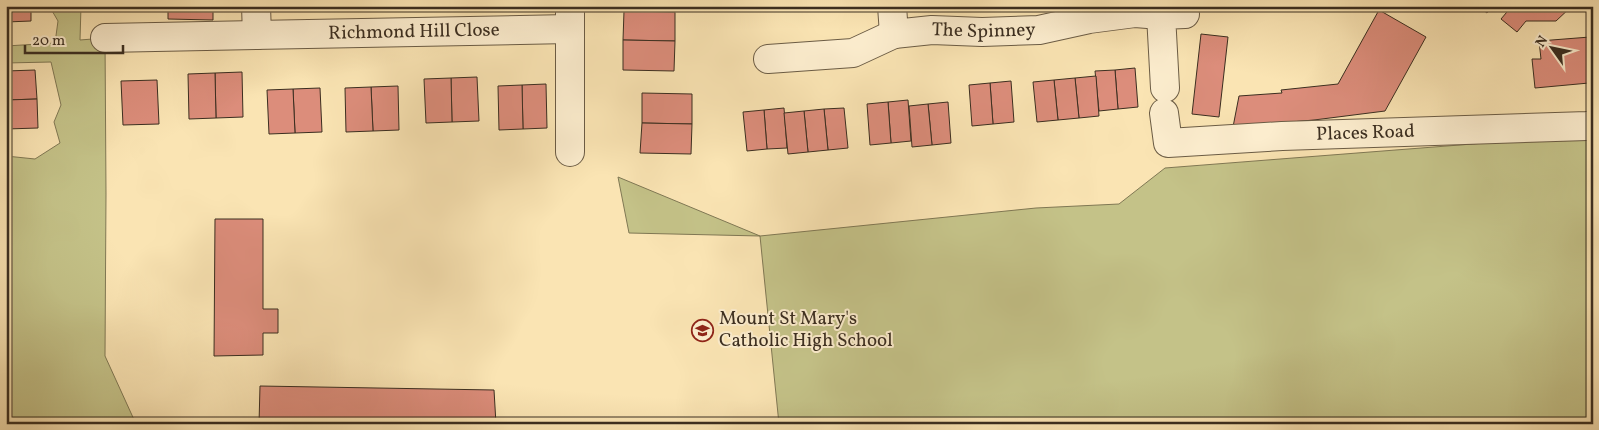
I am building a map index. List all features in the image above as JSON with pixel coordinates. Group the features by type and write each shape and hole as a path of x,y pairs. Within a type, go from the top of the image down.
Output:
{"street":[{"path":"256,6 257,35"},
{"path":"892,6 894,34"},
{"name":"The Spinney","path":"768,59 853,53 894,34 932,30 982,32 1039,30 1089,18 1135,13 1173,15 1164,101"},
{"path":"570,18 570,152"},
{"name":"Richmond Hill Close","path":"105,38 257,35 570,18"},
{"name":"Places Road","path":"1164,101 1168,143 1282,136 1593,125"}],"shaded area":[{"path":"51,6 81,6 80,40 105,38 105,356 136,424 6,424 6,156 35,159 60,143 54,122 61,105 51,62 6,63 6,46 55,43 58,21"},
{"path":"1588,135 1593,181 1593,424 779,424 760,236 1036,208 1119,204 1165,168"},
{"path":"618,177 760,236 629,233"}],"building":[{"path":"6,6 31,6 31,21 6,22"},
{"path":"168,6 213,6 213,20 168,19"},
{"path":"1478,6 1492,6 1487,13"},
{"path":"1512,6 1572,6 1556,21 1526,21 1517,32 1501,19"},
{"path":"1379,10 1426,37 1385,111 1314,120 1233,127 1239,96 1282,93 1281,90 1338,84"},
{"path":"624,11 675,12 675,41 623,40"},
{"path":"1201,34 1228,37 1219,117 1192,114"},
{"path":"1590,37 1589,83 1535,88 1532,59 1541,59 1539,41"},
{"path":"623,40 675,41 674,71 623,70"},
{"path":"1135,68 1138,107 1118,109 1115,70"},
{"path":"35,70 37,99 6,100 6,71"},
{"path":"1115,70 1118,109 1099,111 1095,71"},
{"path":"242,72 243,117 216,118 215,73"},
{"path":"215,73 216,118 189,119 188,74"},
{"path":"1096,76 1099,116 1079,118 1075,78"},
{"path":"477,77 479,121 452,122 451,78"},
{"path":"451,78 452,122 426,123 424,79"},
{"path":"1075,78 1079,118 1058,120 1054,80"},
{"path":"157,80 159,124 123,125 121,81"},
{"path":"1054,80 1058,120 1037,122 1033,82"},
{"path":"1011,81 1014,122 993,124 990,83"},
{"path":"990,83 993,124 972,126 969,85"},
{"path":"546,84 547,128 523,129 522,85"},
{"path":"522,85 523,129 499,130 498,86"},
{"path":"398,86 399,130 373,131 371,87"},
{"path":"371,87 373,131 346,132 345,88"},
{"path":"320,88 322,132 295,133 293,89"},
{"path":"293,89 295,133 269,134 267,90"},
{"path":"642,93 692,94 692,124 642,123"},
{"path":"37,99 38,128 6,129 6,100"},
{"path":"908,100 911,141 891,143 888,102"},
{"path":"888,102 891,143 870,145 867,104"},
{"path":"948,102 951,143 932,145 928,104"},
{"path":"928,104 932,145 912,147 909,106"},
{"path":"784,108 787,148 767,149 764,110"},
{"path":"844,108 848,148 828,150 824,109"},
{"path":"824,109 828,150 808,152 804,111"},
{"path":"764,110 767,149 747,151 743,112"},
{"path":"804,111 808,152 788,154 784,113"},
{"path":"642,123 692,124 691,154 640,153"},
{"path":"215,219 263,219 263,309 278,309 278,333 263,333 263,355 214,356"},
{"path":"260,386 494,390 496,424 259,424"}],"place":[{"name":"Mount St Mary's Catholic High School","path":"703,330"}]}
